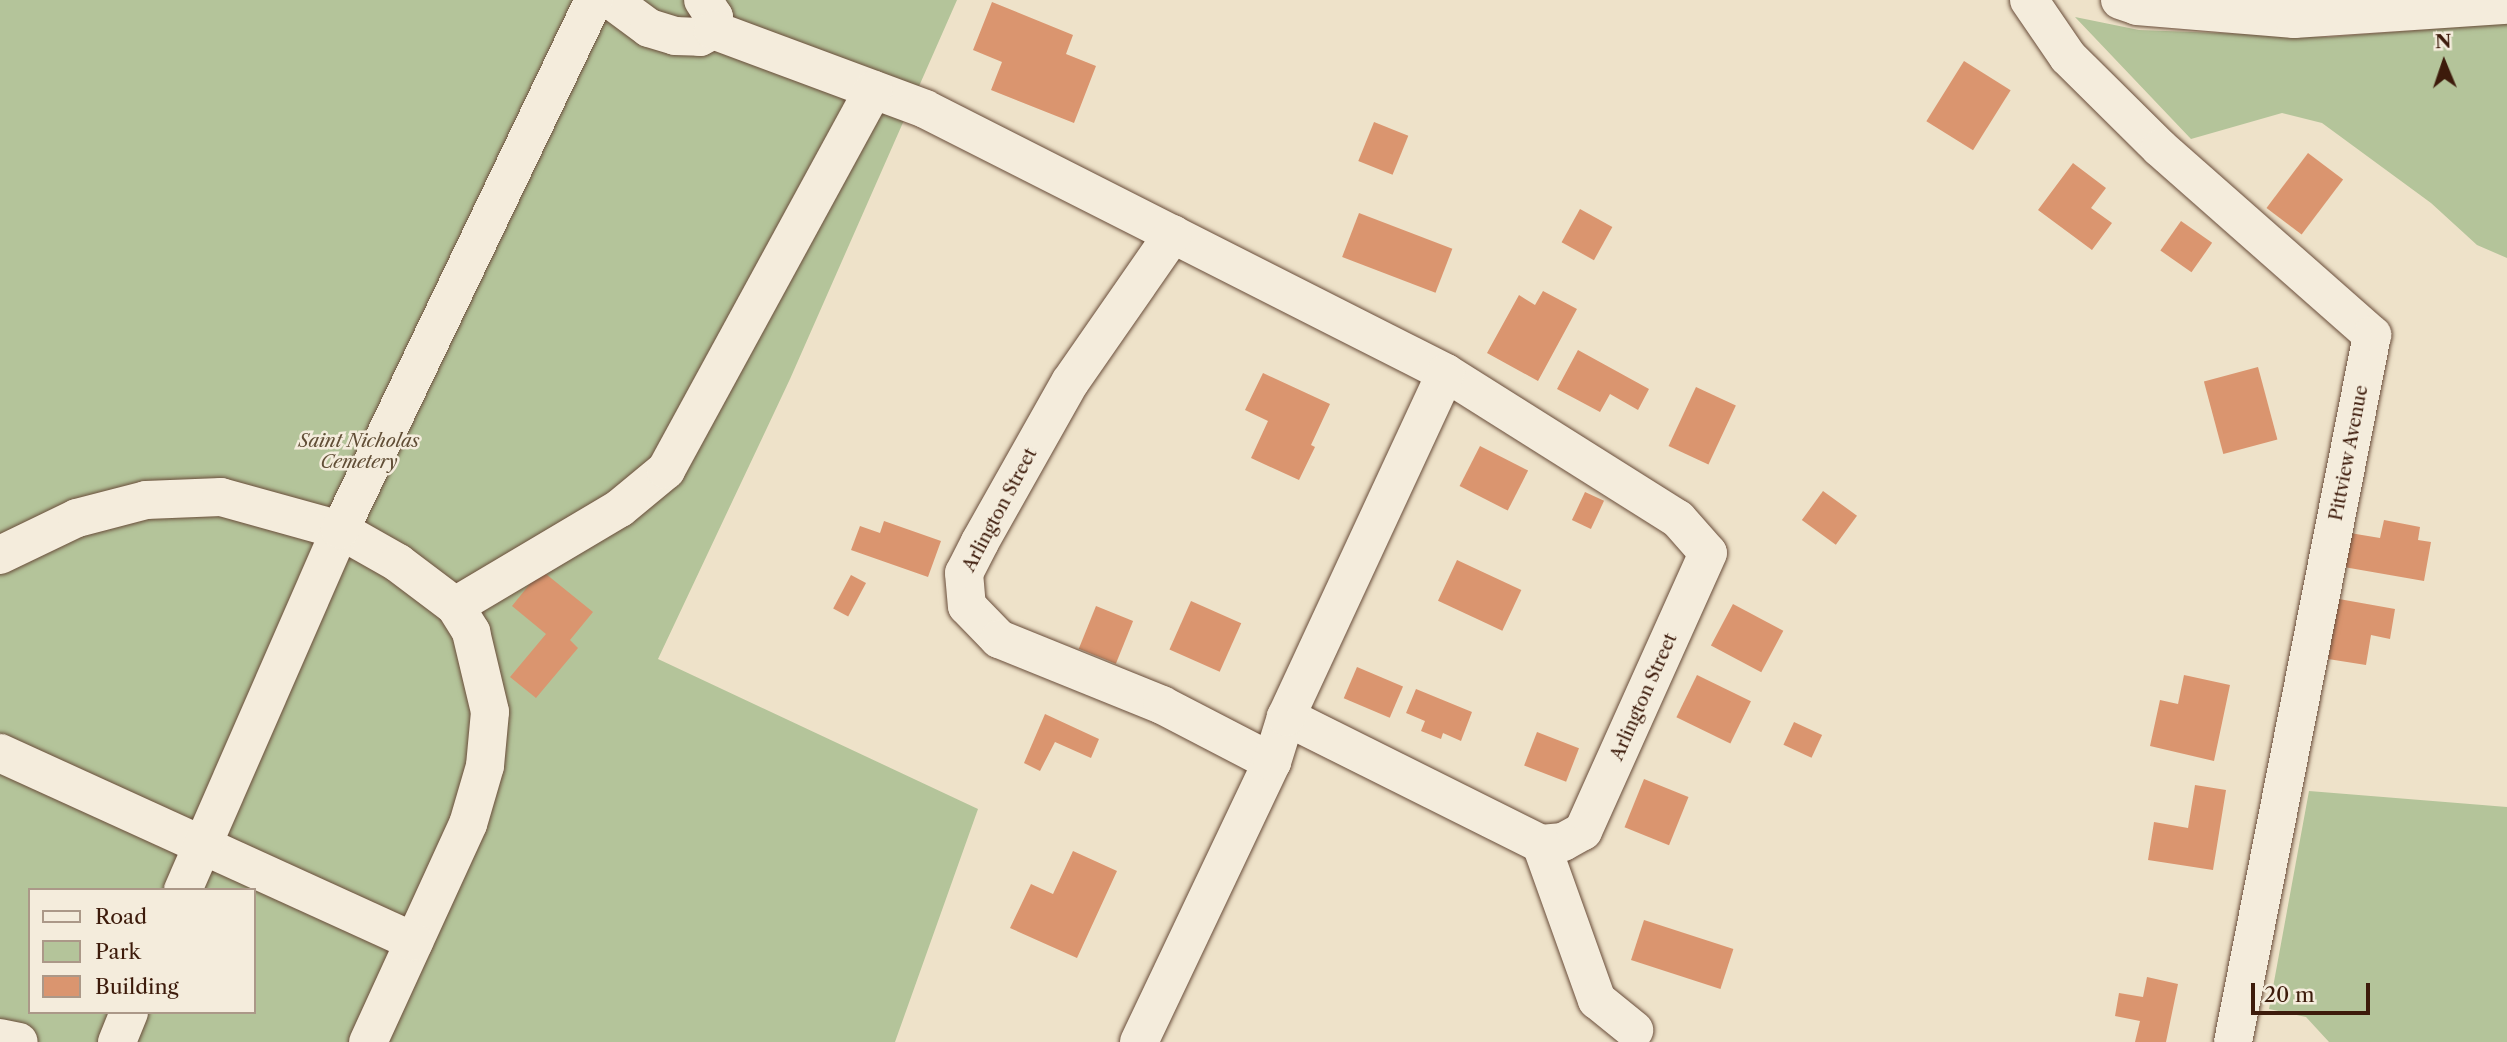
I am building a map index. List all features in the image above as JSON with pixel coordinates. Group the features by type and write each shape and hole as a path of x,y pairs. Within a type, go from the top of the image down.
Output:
{"street":[{"path":"184,888 340,530 594,0"},
{"path":"611,0 649,28 675,36 700,37 708,15"},
{"name":"Pittview Avenue","path":"2029,0 2068,57 2160,148 2372,335 2233,1042"},
{"path":"2120,0 2137,6 2294,19 2507,5"},
{"name":"Arlington Street","path":"708,15 873,90 925,109 1447,373 1678,519 1708,553 1583,831 1563,842 1541,844"},
{"path":"455,606 620,508 666,470 873,90"},
{"name":"Arlington Street","path":"1173,234 1070,382 979,542 964,573 967,606 999,639 1161,705 1272,762"},
{"path":"1154,1034 1272,762 1286,717 1447,373"},
{"path":"0,555 77,518 146,500 221,497 340,530 398,563 455,606 471,632 490,712 485,766 468,824 368,1042"},
{"path":"1286,717 1541,844 1597,1000 1634,1030"},
{"path":"0,753 414,942"},
{"path":"117,1042 129,1014"},
{"path":"0,1038 19,1042"}],"green space":[{"name":"Saint Nicholas Cemetery","path":"0,0 957,0 790,379 658,659 978,809 895,1042 0,1042"},
{"path":"2075,17 2139,30 2328,37 2507,23 2507,258 2477,245 2431,203 2322,123 2282,113 2191,139"},
{"path":"2309,791 2507,807 2507,1042 2329,1042 2306,1017 2269,1009"}],"building":[{"path":"992,2 1073,35 1066,54 1096,66 1074,123 991,90 1002,62 973,50"},
{"path":"1964,61 2011,90 1973,150 1926,121"},
{"path":"1374,122 1408,136 1393,175 1358,161"},
{"path":"2308,153 2343,179 2302,235 2266,208"},
{"path":"2073,163 2106,188 2091,208 2112,223 2092,250 2038,210"},
{"path":"1580,209 1612,227 1594,260 1562,242"},
{"path":"1359,213 1452,249 1436,293 1342,257"},
{"path":"2181,221 2212,243 2191,272 2160,250"},
{"path":"1543,291 1577,309 1538,381 1487,353 1519,295 1535,305"},
{"path":"1578,350 1649,389 1638,410 1610,394 1600,412 1557,389"},
{"path":"2258,367 2277,439 2223,454 2204,381"},
{"path":"1263,373 1330,404 1311,445 1315,447 1299,480 1251,458 1268,421 1245,410"},
{"path":"1696,387 1736,406 1708,465 1669,446"},
{"path":"1480,446 1528,471 1508,511 1460,486"},
{"path":"1823,491 1857,516 1836,545 1802,520"},
{"path":"1585,492 1604,501 1591,529 1572,520"},
{"path":"2384,520 2420,527 2418,540 2431,542 2424,581 2338,566 2344,532 2380,538"},
{"path":"884,521 941,541 928,577 851,550 860,526 880,533"},
{"path":"1457,560 1521,590 1502,631 1438,601"},
{"path":"541,570 593,612 570,640 578,648 536,698 510,677 546,634 512,606"},
{"path":"851,575 866,583 848,617 833,609"},
{"path":"2339,599 2395,609 2390,639 2371,635 2366,665 2328,659"},
{"path":"1191,601 1241,623 1220,672 1169,649"},
{"path":"1733,604 1783,631 1761,672 1711,645"},
{"path":"1096,606 1133,621 1116,664 1079,649"},
{"path":"1357,667 1403,687 1390,718 1344,698"},
{"path":"1697,675 1751,701 1730,744 1676,717"},
{"path":"2184,675 2230,685 2214,761 2150,746 2160,700 2178,704"},
{"path":"1416,689 1472,712 1461,741 1443,733 1441,739 1421,731 1425,721 1406,713"},
{"path":"1045,714 1099,739 1091,758 1055,742 1040,771 1024,763"},
{"path":"1794,722 1822,735 1812,758 1783,745"},
{"path":"1537,732 1579,748 1566,782 1524,766"},
{"path":"1644,779 1689,797 1669,845 1625,827"},
{"path":"2195,785 2226,790 2213,870 2148,860 2154,822 2188,828"},
{"path":"1073,851 1117,871 1077,958 1010,928 1031,884 1053,894"},
{"path":"1644,920 1733,949 1720,989 1631,960"},
{"path":"2147,977 2178,984 2166,1042 2135,1042 2140,1021 2115,1016 2119,993 2143,997"}]}
